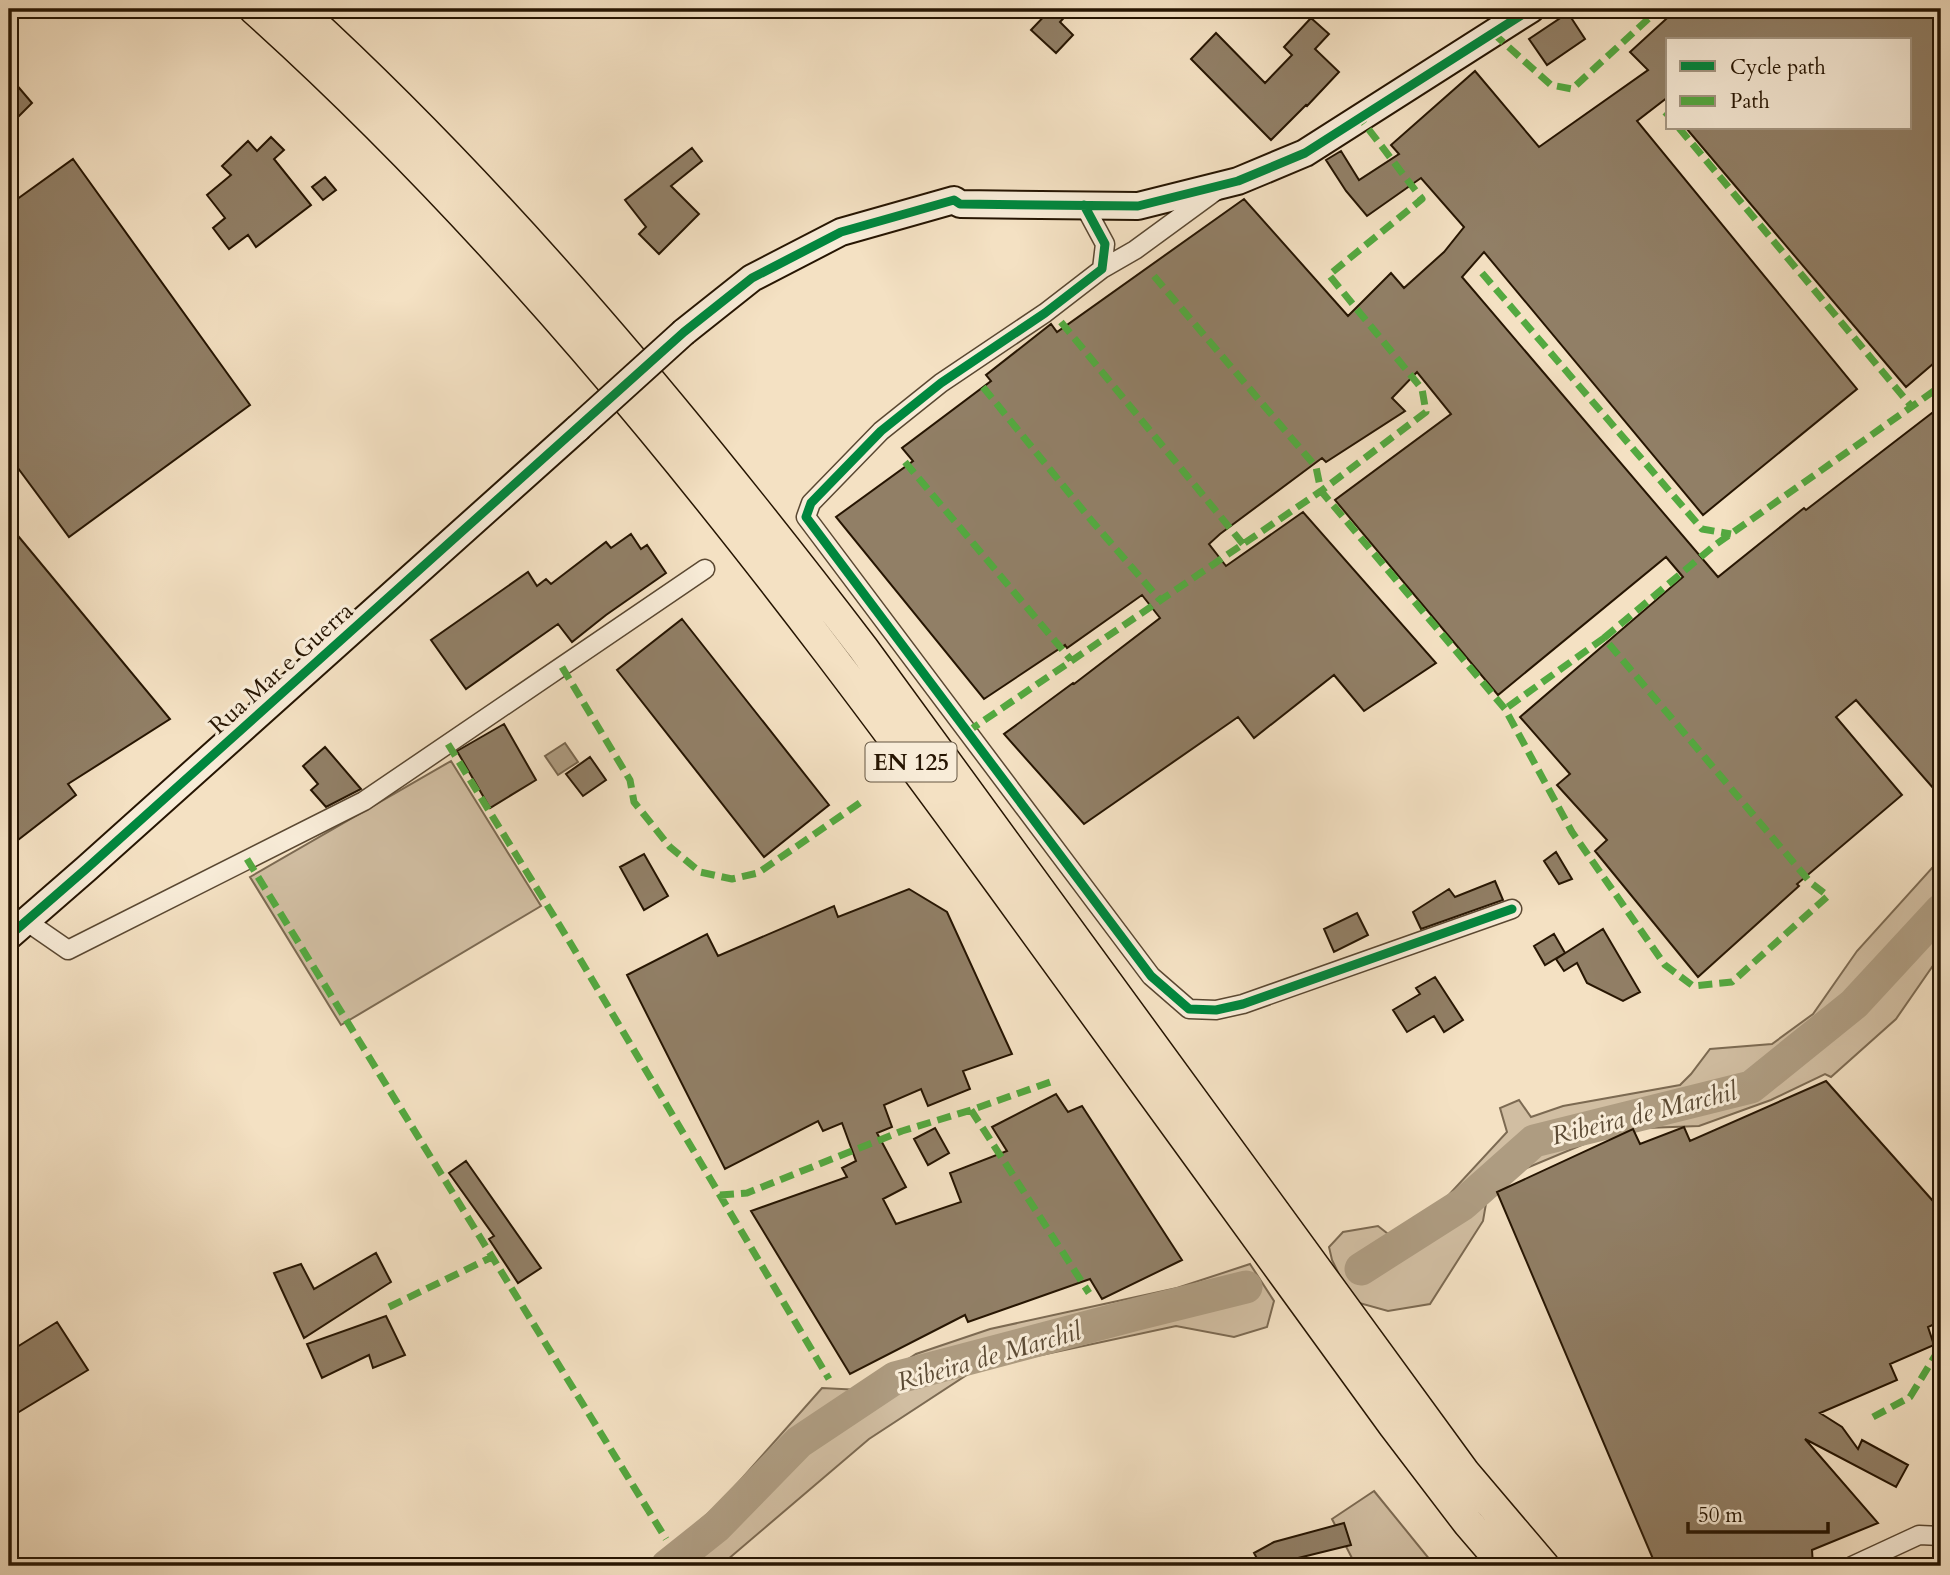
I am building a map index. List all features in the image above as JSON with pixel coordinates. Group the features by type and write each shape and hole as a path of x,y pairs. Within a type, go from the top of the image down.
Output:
{"main road":[{"name":"EN 125","path":"254,9 307,56 438,188 600,366 694,479 886,728 1394,1426 1468,1523 1505,1566"},
{"name":"EN 125","path":"298,9 416,123 514,225 663,397 774,531 863,648 1457,1462 1544,1566"}],"street":[{"name":"Rua Mar e Guerra","path":"18,928 684,332 752,278 841,232 954,200 960,204 1138,206 1238,181 1305,153 1531,9"},
{"path":"1224,185 1135,250 1102,269 1045,313 941,383 881,431 811,503 806,517 1151,976 1189,1009 1216,1010 1243,1004 1512,909"},
{"path":"1084,205 1105,244 1102,269"},
{"path":"18,928 68,950 364,801 705,569"},
{"path":"1852,1566 1919,1535 1941,1536"}],"shaded area":[{"path":"565,743 578,762 558,775 545,756"},
{"path":"451,761 541,906 341,1025 250,877"},
{"path":"1941,858 1941,954 1896,1019 1831,1077 1825,1074 1771,1100 1699,1126 1620,1129 1517,1172 1488,1192 1483,1221 1430,1304 1388,1311 1352,1301 1332,1260 1329,1247 1343,1232 1378,1226 1392,1237 1433,1212 1507,1132 1500,1108 1519,1100 1531,1117 1563,1106 1680,1085 1710,1049 1772,1044 1813,1014 1857,951"},
{"path":"1250,1264 1274,1301 1267,1327 1234,1337 1176,1326 976,1369 869,1439 720,1566 649,1566 722,1501 822,1388 861,1390 916,1354 990,1329 1177,1288"},
{"path":"1374,1491 1435,1566 1356,1566 1332,1519"}],"building":[{"path":"1051,9 1072,9 1060,22 1073,35 1056,53 1031,30"},
{"path":"1677,9 1941,9 1941,357 1906,387 1688,130 1912,130 1912,38 1666,38 1666,99 1637,121 1857,389 1703,515 1484,252 1462,277 1718,577 1804,508 1806,510 1941,406 1941,797 1856,700 1836,717 1902,795 1797,884 1799,886 1698,977 1595,851 1607,840 1557,785 1570,774 1520,717 1683,577 1666,557 1498,695 1335,500 1451,414 1417,372 1392,398 1405,411 1326,462 1322,458 1209,544 1226,566 1303,512 1436,663 1364,711 1334,675 1254,738 1238,717 1084,824 1004,734 1160,618 1142,595 1067,648 1065,645 984,699 836,517 913,461 902,448 991,381 986,375 1051,324 1057,332 1244,199 1348,316 1391,273 1404,288 1444,252 1464,227 1421,178 1367,216 1346,191 1326,160 1341,151 1359,180 1399,154 1391,145 1475,71 1539,147 1648,70 1630,52"},
{"path":"1568,13 1585,39 1547,65 1529,39"},
{"path":"1311,18 1329,34 1315,49 1339,72 1271,140 1191,59 1216,33 1265,83 1292,55 1284,47"},
{"path":"9,76 32,103 9,126"},
{"path":"271,137 284,150 274,159 311,205 256,247 248,235 229,249 213,228 225,218 207,195 231,175 222,166 248,141 257,151"},
{"path":"692,148 702,161 671,186 699,214 659,254 639,234 646,227 625,200"},
{"path":"73,159 250,405 69,537 9,456 9,205"},
{"path":"325,177 336,190 323,200 312,187"},
{"path":"9,525 170,719 68,784 76,795 9,847"},
{"path":"631,534 641,549 647,545 666,573 572,642 558,624 466,689 431,640 528,572 537,586 546,579 551,584 606,542 611,548"},
{"path":"682,619 829,805 764,857 617,670"},
{"path":"504,724 536,780 490,808 457,751"},
{"path":"325,747 361,789 326,807 311,790 318,784 303,766"},
{"path":"590,757 606,780 583,796 566,774"},
{"path":"1556,852 1572,879 1559,884 1544,861"},
{"path":"644,854 668,896 644,910 620,867"},
{"path":"1495,881 1503,900 1421,929 1413,912 1449,889 1455,897"},
{"path":"909,889 947,912 1012,1054 963,1071 970,1089 928,1106 921,1089 884,1105 892,1127 877,1133 906,1187 883,1199 896,1224 961,1202 950,1173 1007,1151 992,1127 1056,1094 1068,1112 1082,1106 1182,1260 1102,1299 1090,1279 968,1322 965,1315 850,1374 751,1211 847,1177 842,1168 856,1161 842,1123 823,1131 818,1121 725,1169 627,975 707,934 718,956 834,906 838,917"},
{"path":"1357,913 1368,935 1334,952 1324,929"},
{"path":"1603,929 1640,992 1623,1001 1587,983 1577,963 1564,971 1556,959"},
{"path":"1554,934 1565,953 1545,965 1534,946"},
{"path":"1435,977 1463,1020 1444,1032 1434,1016 1407,1032 1393,1010 1420,994 1416,988"},
{"path":"1826,1081 1941,1210 1941,1321 1928,1327 1934,1345 1890,1364 1897,1380 1820,1413 1842,1427 1858,1449 1862,1440 1908,1465 1896,1487 1805,1439 1878,1523 1812,1550 1813,1566 1656,1566 1497,1192 1633,1129 1640,1144 1684,1127 1690,1141"},
{"path":"935,1128 949,1153 928,1165 914,1139"},
{"path":"466,1161 541,1268 518,1283 489,1239 494,1236 449,1173"},
{"path":"376,1253 391,1282 304,1338 274,1273 301,1264 314,1289"},
{"path":"386,1316 405,1355 373,1368 369,1355 322,1378 307,1344"},
{"path":"57,1322 88,1370 9,1418 9,1352"},
{"path":"1344,1523 1351,1545 1282,1562 1284,1566 1261,1566 1254,1553 1274,1542"}],"waterway":[{"name":"Ribeira de Marchil","path":"1361,1269 1463,1204 1534,1141 1751,1087 1854,1004 1941,910"},
{"name":"Ribeira de Marchil","path":"667,1566 717,1526 799,1442 895,1378 1246,1287"}],"marked path":[{"path":"1493,33 1551,85 1572,89 1659,9"},
{"path":"967,732 1321,491 1426,412 1422,389 1329,275 1422,199 1360,118"},
{"path":"1681,130 1912,407"},
{"path":"1482,273 1702,529 1731,534"},
{"path":"1154,276 1316,467 1321,491 1505,709 1572,832 1665,965 1693,986 1732,982 1828,896 1810,882 1604,638 1505,709"},
{"path":"1061,322 1243,544"},
{"path":"1604,638 1715,545 1941,386"},
{"path":"983,387 1160,600"},
{"path":"905,462 1071,660"},
{"path":"562,667 630,780 634,802 670,847 700,872 732,879 758,873 861,802"},
{"path":"448,744 571,944 829,1379"},
{"path":"247,859 666,1539"},
{"path":"720,1195 747,1193 902,1131 1056,1080"},
{"path":"971,1110 1089,1293"},
{"path":"389,1307 492,1257"},
{"path":"1873,1417 1910,1397 1941,1346"}],"cycle path":[{"path":"9,936 684,332 752,278 841,232 954,200 960,204 1138,206 1238,181 1305,153 1531,9"},
{"path":"1084,205 1105,244 1102,269 1045,313 941,383 881,431 811,503 806,517 1151,976 1189,1009 1216,1010 1243,1004 1512,909"}]}
